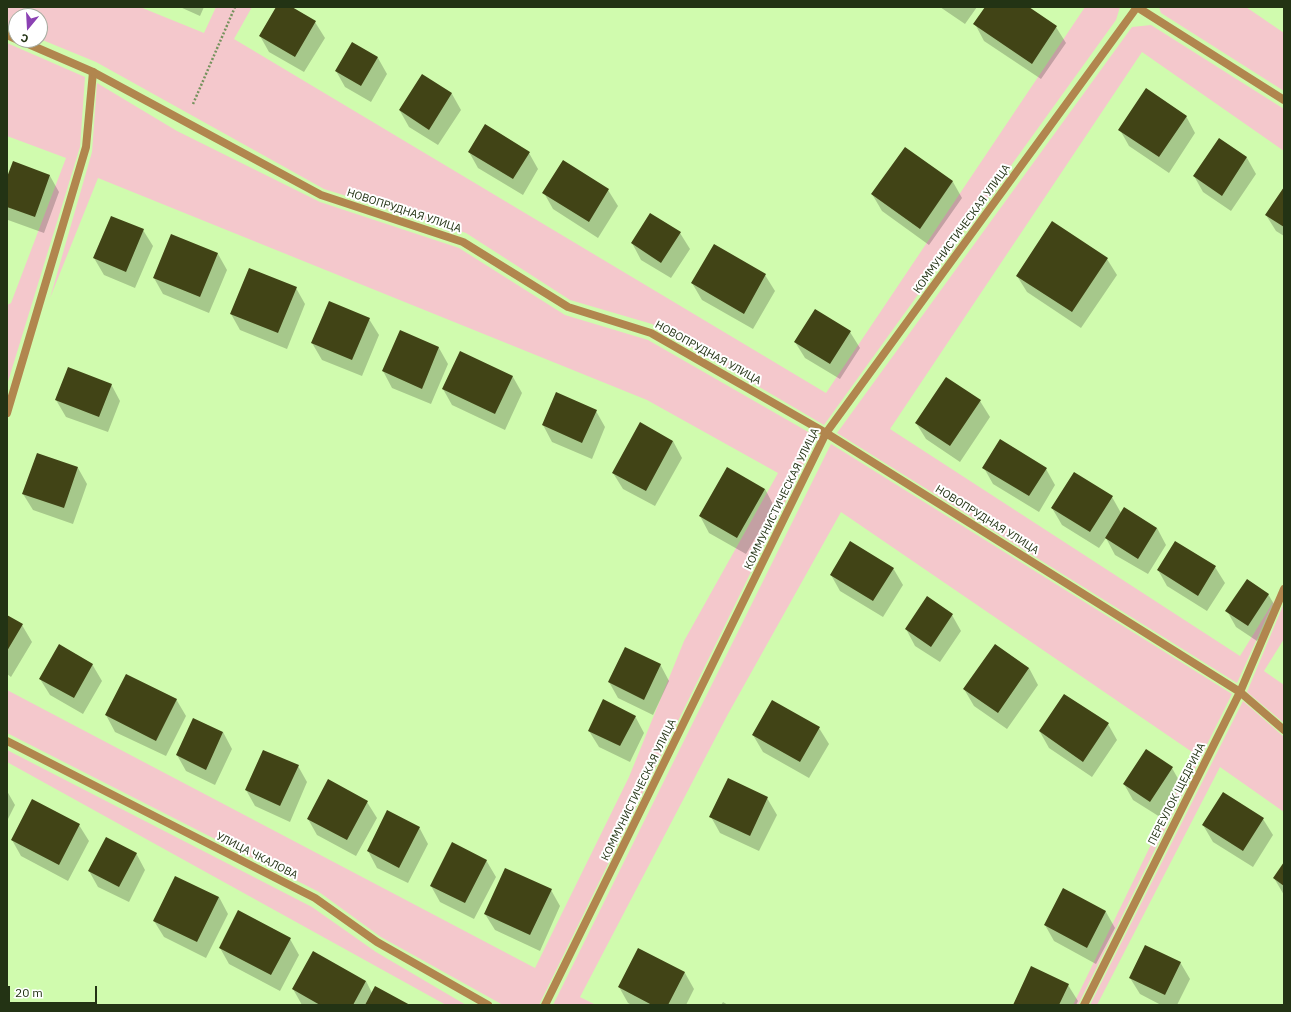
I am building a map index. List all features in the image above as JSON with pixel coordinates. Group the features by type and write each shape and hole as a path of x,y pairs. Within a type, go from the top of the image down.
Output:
{"street":[{"path":"1137,7 1284,100"},
{"name":"КОММУНИСТИЧЕСКАЯ УЛИЦА","path":"545,1005 826,433 1137,7"},
{"name":"НОВОПРУДНАЯ УЛИЦА","path":"38,48 93,72 321,195 463,242 568,307 652,333 826,433 1240,692 1284,730"},
{"path":"7,413 86,147 93,72"},
{"name":"ПЕРЕУЛОК ЩЕДРИНА","path":"1084,1005 1240,692 1284,589"},
{"name":"УЛИЦА ЧКАЛОВА","path":"7,741 315,898 377,942 488,1005"}],"path":[{"path":"185,122 235,7"}],"shaded area":[{"path":"7,7 140,7 204,33 216,7 252,7 234,39 826,393 1085,7 1120,7 1116,20 824,425 652,324 570,300 466,233 324,189 96,62 48,42 48,8 8,8 7,25"},
{"path":"1159,7 1246,7 1284,33 1284,91 1161,13"},
{"path":"1151,25 1284,109 1284,151 1142,52 890,429 1240,656 1275,599 1237,683 837,433 1132,27"},
{"path":"7,43 8,48 18,48 85,77 80,147 7,385 7,305 11,303 66,158 7,136"},
{"path":"97,83 177,131 320,202 459,248 565,315 648,340 817,437 539,1005 503,1005 381,937 319,892 7,733 7,690 535,968 629,777 684,641 778,473 647,400 98,178 50,298 92,152"},
{"path":"831,444 1232,694 1078,1005 1073,1005 1195,754 841,512 728,714 580,997 596,1005 553,1005"},
{"path":"1284,603 1284,639 1264,671 1284,685 1284,723 1247,692"},
{"path":"1243,701 1284,737 1284,812 1220,767 1097,1005 1090,1005"},
{"path":"7,750 312,907 376,952 466,1005 446,1005 7,762"}],"building":[{"path":"276,7 292,7 316,21 295,57 259,36"},
{"path":"985,7 1029,7 1057,26 1032,64 973,24"},
{"path":"352,42 378,57 361,86 335,71"},
{"path":"422,74 452,93 429,130 399,110"},
{"path":"1146,88 1187,116 1159,157 1118,130"},
{"path":"485,124 530,152 513,179 468,152"},
{"path":"1219,138 1247,157 1222,196 1193,176"},
{"path":"905,147 953,181 920,229 871,194"},
{"path":"563,160 609,189 589,222 542,193"},
{"path":"13,161 50,175 35,217 7,207 7,177"},
{"path":"1284,187 1284,227 1265,215"},
{"path":"650,213 681,232 661,263 631,243"},
{"path":"111,216 144,229 126,272 93,258"},
{"path":"1052,221 1108,258 1072,312 1016,276"},
{"path":"171,234 218,253 200,297 153,278"},
{"path":"714,244 766,274 744,314 691,283"},
{"path":"249,268 297,287 278,333 230,314"},
{"path":"329,301 370,318 352,360 311,343"},
{"path":"815,309 851,331 830,364 794,342"},
{"path":"400,330 439,347 422,389 382,371"},
{"path":"460,351 513,376 495,414 442,389"},
{"path":"68,367 112,384 99,417 55,400"},
{"path":"946,377 981,400 950,446 915,423"},
{"path":"556,392 597,410 582,443 542,425"},
{"path":"640,422 673,441 646,491 612,473"},
{"path":"1000,439 1047,468 1029,496 982,468"},
{"path":"37,453 78,467 64,508 22,494"},
{"path":"727,467 765,489 737,538 699,516"},
{"path":"1074,472 1113,496 1090,532 1051,508"},
{"path":"1124,507 1157,528 1138,559 1105,538"},
{"path":"850,541 894,568 873,601 830,575"},
{"path":"1175,541 1216,566 1198,596 1157,570"},
{"path":"1247,579 1269,594 1248,626 1225,611"},
{"path":"927,596 953,614 931,647 905,629"},
{"path":"7,615 23,624 7,651"},
{"path":"59,644 93,664 74,698 39,679"},
{"path":"995,644 1029,668 998,713 963,689"},
{"path":"625,647 661,664 644,700 608,682"},
{"path":"126,674 177,699 156,741 105,715"},
{"path":"1064,694 1109,723 1083,762 1039,731"},
{"path":"603,699 636,716 620,746 588,731"},
{"path":"772,700 820,727 800,762 752,735"},
{"path":"193,718 223,732 206,770 176,755"},
{"path":"1146,749 1173,767 1150,802 1123,784"},
{"path":"263,750 299,765 280,806 245,790"},
{"path":"728,778 768,797 750,836 709,817"},
{"path":"328,779 368,801 347,840 307,819"},
{"path":"1223,792 1264,818 1243,851 1202,825"},
{"path":"32,799 80,824 59,865 11,840"},
{"path":"387,810 420,827 399,868 367,851"},
{"path":"106,837 137,853 119,887 88,871"},
{"path":"452,842 487,860 465,903 430,886"},
{"path":"1284,862 1284,886 1273,878"},
{"path":"505,868 552,889 530,935 484,914"},
{"path":"175,876 219,897 197,942 153,921"},
{"path":"1063,888 1106,911 1087,948 1044,925"},
{"path":"238,910 291,938 271,975 219,948"},
{"path":"1145,945 1181,962 1165,995 1129,978"},
{"path":"638,948 685,972 668,1005 652,1005 618,987"},
{"path":"313,951 366,981 353,1005 320,1005 292,989"},
{"path":"1031,966 1069,984 1059,1005 1013,1005"},
{"path":"375,986 410,1005 365,1005"}]}
